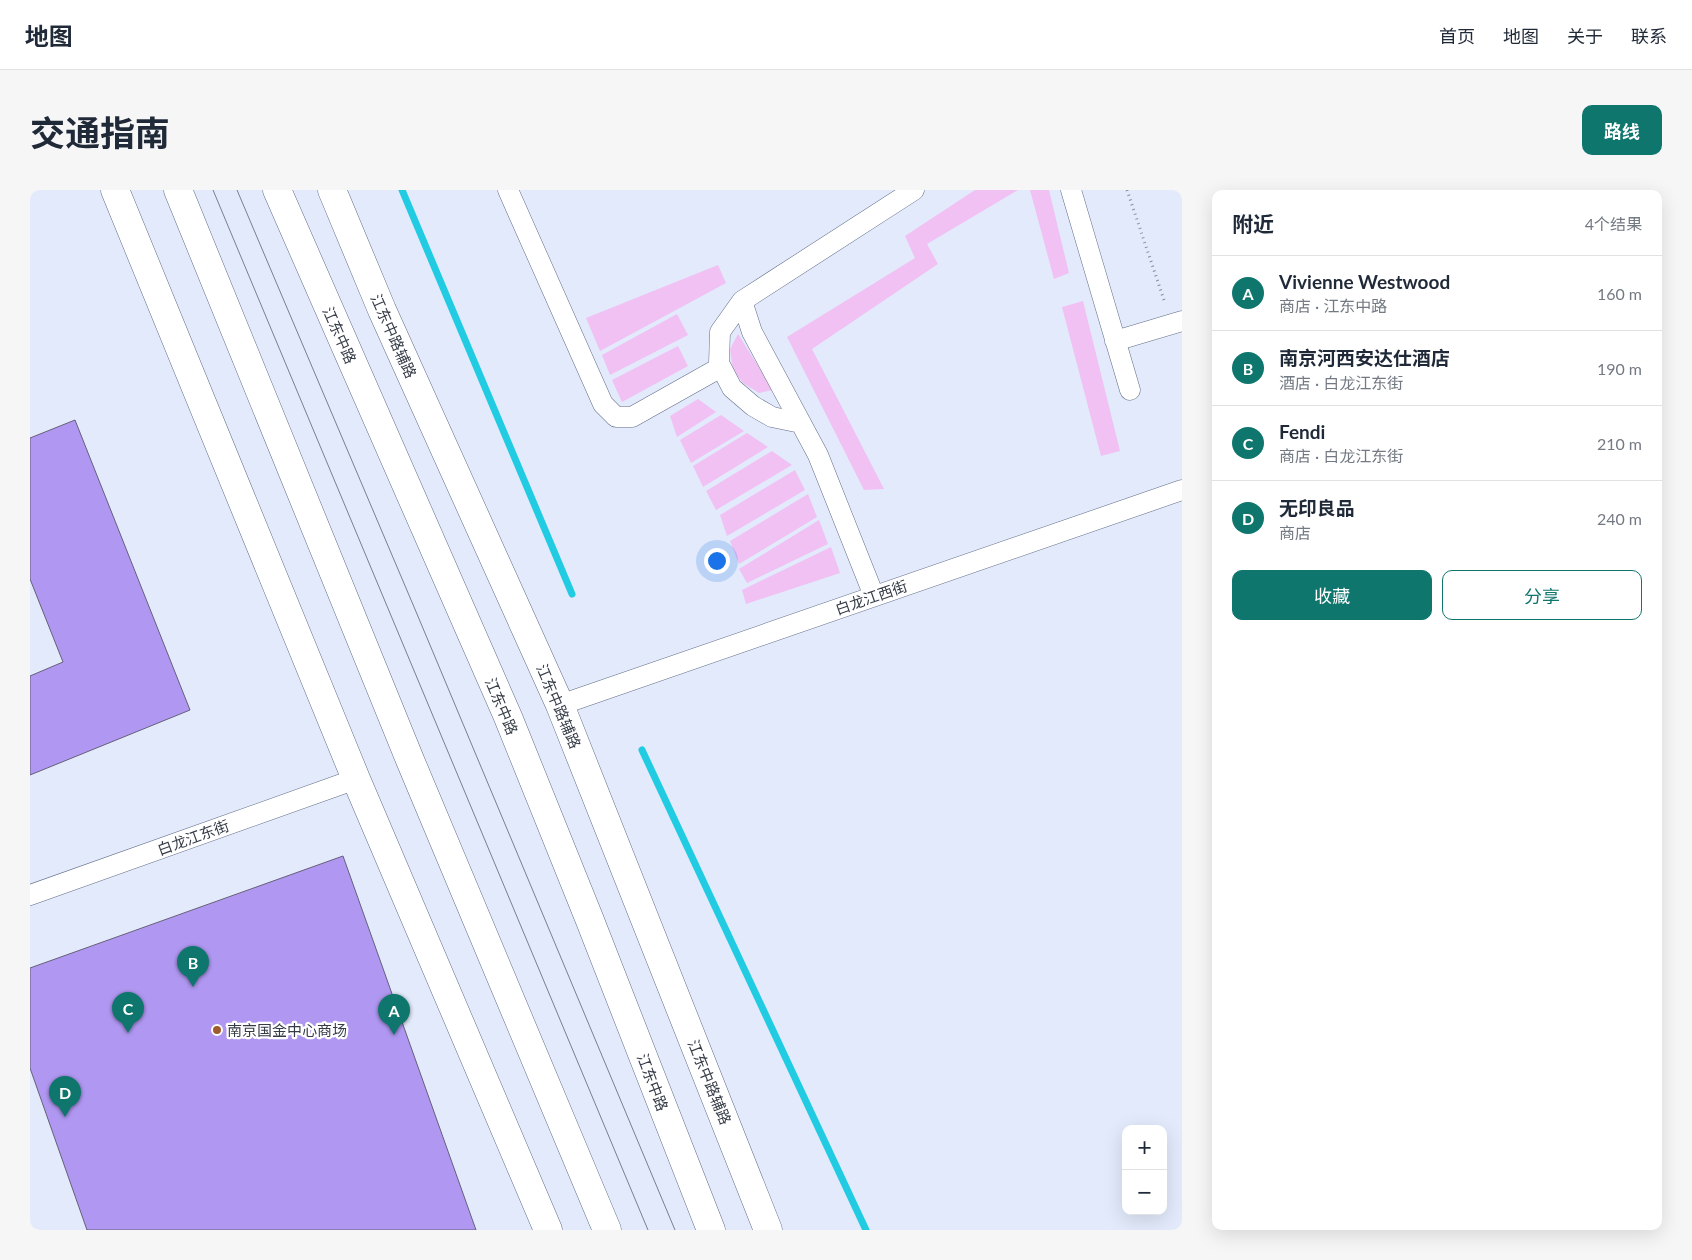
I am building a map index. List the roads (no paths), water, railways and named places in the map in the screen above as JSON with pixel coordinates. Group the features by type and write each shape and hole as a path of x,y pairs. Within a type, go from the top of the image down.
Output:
{"street":[{"path":"115,190 356,779 548,1230"},
{"path":"178,190 410,760 607,1230"},
{"name":"江东中路","path":"276,190 508,717 711,1230"},
{"name":"江东中路辅路","path":"332,190 382,310 560,704 768,1230"},
{"path":"508,190 603,404 616,417 632,417 721,368"},
{"path":"801,423 772,417 753,406 732,388 719,363 720,332 742,301 914,190"},
{"path":"1071,190 1130,390"},
{"path":"742,301 752,332 818,455 874,596"},
{"path":"1116,341 1177,322"},
{"name":"白龙江西街","path":"560,704 1182,490"},
{"name":"白龙江东街","path":"30,895 356,779"}],"waterway":[{"path":"402,190 572,594"},
{"path":"642,750 866,1230"}],"tram line":[{"path":"213,190 648,1230"},
{"path":"237,190 675,1230"}],"place":[{"name":"南京河西安达仕酒店","path":"193,987"},
{"name":"南京国金中心商场","path":"217,1030"},
{"name":"Fendi","path":"128,1033"},
{"name":"Vivienne Westwood","path":"394,1035"},
{"name":"无印良品","path":"65,1117"}]}
